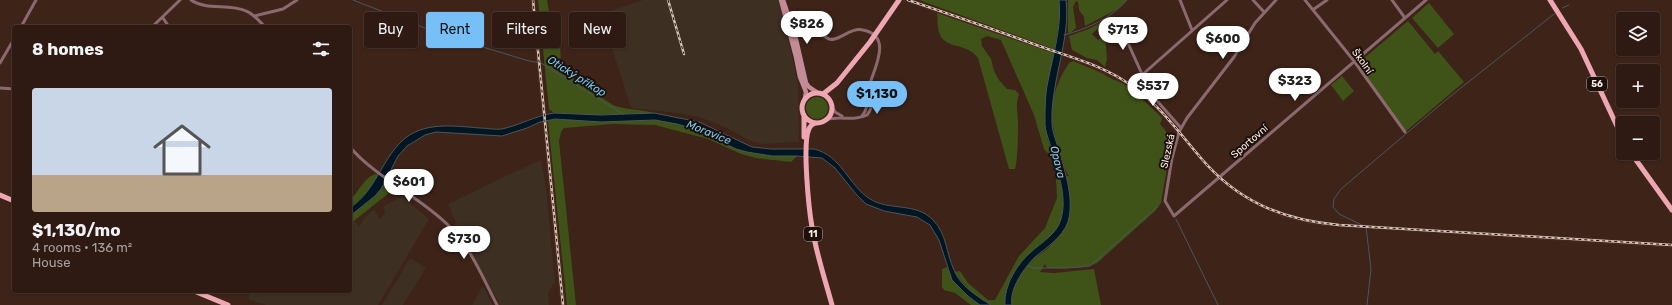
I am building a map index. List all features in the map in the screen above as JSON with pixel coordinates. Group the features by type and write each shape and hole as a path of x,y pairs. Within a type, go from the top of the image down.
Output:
{"main road":[{"name":"56","path":"1550,0 1570,29 1581,49 1616,124"},
{"path":"837,83 820,94 810,94 805,98 802,105 804,114 808,120 816,123 825,120 830,114 833,89 880,29 898,1"},
{"path":"820,94 831,105"},
{"name":"11","path":"804,114 804,140 806,146"},
{"name":"11","path":"816,123 809,128 806,146 808,198 812,228 832,305"},
{"path":"1636,160 1672,210"},
{"path":"0,195 12,200"},
{"path":"199,293 228,305"}],"street":[{"path":"22,25 36,0"},
{"path":"154,25 180,0"},
{"path":"191,0 201,5 238,8 254,16 263,25"},
{"path":"254,16 283,9 297,0"},
{"path":"783,0 792,18 810,26 830,39 837,38 852,30 858,29 865,30 873,34 878,42 880,53 870,84 866,111 862,116 855,119 837,114 831,105"},
{"path":"783,0 807,85 820,94"},
{"path":"1180,0 1192,30"},
{"path":"1142,75 1227,0"},
{"path":"1253,0 1264,12"},
{"name":"Slezská","path":"1174,216 1165,201 1172,158 1181,128 1234,57 1250,30 1264,12 1276,0"},
{"name":"Školní","path":"1306,0 1405,132"},
{"path":"1314,9 1326,0"},
{"path":"1392,0 1405,18"},
{"name":"Sportovní","path":"1174,216 1426,0"},
{"path":"163,18 167,25"},
{"path":"1118,21 1151,94 1181,128"},
{"path":"790,27 804,24"},
{"path":"803,71 803,62 796,34 798,29 804,24"},
{"path":"790,27 800,77 806,92 805,98"},
{"path":"0,63 12,42"},
{"path":"0,88 12,89"},
{"path":"825,120 845,117"},
{"path":"352,149 374,168 434,213 458,237 469,253 497,305"}],"shaded area":[{"path":"530,0 535,0 536,12 531,12"},
{"path":"643,0 778,0 798,83 799,142 761,144 748,140 725,127 699,117 678,113 631,108 612,48 626,48 626,12 607,12"},
{"path":"900,0 915,0 1074,56 1117,73 1137,87 1158,105 1208,163 1227,181 1252,198 1286,214 1314,220 1339,223 1672,243 1672,248 1313,225 1284,218 1250,202 1224,185 1205,166 1155,108 1134,90 1115,78 1073,60"},
{"path":"535,48 540,48 566,305 560,305"},
{"path":"541,160 546,187 555,282 548,293 549,305 500,305 467,244 454,224 456,223 448,204"},
{"path":"402,196 429,219 378,305 266,305 249,300 249,293 352,293 352,222 354,221 360,226 365,217 374,209 380,219 385,213 384,206"},
{"path":"410,258 426,268 403,305 382,305"},
{"path":"483,286 493,305 472,305"}],"green space":[{"path":"538,0 547,0 549,12 539,12"},
{"path":"919,0 1059,0 1058,26 1045,117 1047,138 1054,160 1044,149 1034,115 1001,40 987,36 981,39 982,46 991,59 994,71 999,80 1007,89 1015,90 1019,94 1017,105 1017,159 1015,169 1009,169 978,58 968,50 951,44 942,38 938,30 937,13 1050,52 1051,48"},
{"path":"1068,0 1127,0 1116,10 1085,26 1084,17 1079,10 1078,2 1076,1 1073,7 1076,28 1070,33 1068,32"},
{"path":"1429,3 1454,34 1438,48 1412,18"},
{"path":"1408,21 1435,54 1438,51 1464,82 1405,132 1356,65"},
{"path":"1103,22 1103,24 1092,34 1098,40 1105,35 1107,59 1105,67 1097,60 1087,58 1072,50 1069,36 1089,29"},
{"path":"543,48 560,48 561,66 563,72 613,105 622,108 654,113 600,115 554,113 549,109"},
{"path":"1073,61 1124,84 1162,118 1160,124 1172,139 1161,203 1155,211 1097,263 1079,268 1047,268 1045,264 1040,272 1054,273 1094,269 1101,305 1012,305 1015,285 1022,272 1031,261 1051,245 1056,238 1069,210 1070,195 1066,176 1069,176 1065,169 1054,131 1052,108 1057,86 1069,63"},
{"path":"1342,76 1354,91 1343,101 1331,85"},
{"path":"817,97 825,100 828,108 825,116 817,119 809,116 806,108 809,100"},
{"path":"555,119 601,122 655,120 698,130 747,152 772,156 797,156 791,162 756,158 741,154 708,139 655,125 612,124 564,128 561,132 559,141 576,305 567,305 548,121"},
{"path":"1055,163 1063,196 1063,207 1059,224 1053,233 1031,252 1016,269 1009,283 1005,298 1005,305 992,305 987,303 971,292 954,272 960,271 968,283 988,300 995,300 1019,256 1045,228 1057,198"},
{"path":"376,174 379,175 370,190 352,206 352,198 365,181"},
{"path":"386,180 393,186 389,193 352,222 352,214 375,196"},
{"path":"947,267 952,278 960,288 980,305 971,305 955,293 944,290 942,287 942,269"}],"water":[{"name":"Opava","path":"1059,0 1066,0 1067,15 1066,30 1052,108 1052,129 1068,183 1070,212 1068,222 1062,233 1054,242 1035,257 1018,279 1013,292 1012,305 1005,305 1005,298 1009,283 1016,269 1031,252 1053,233 1059,224 1063,210 1062,191 1045,124 1046,91 1058,31 1060,10"},
{"name":"Moravice","path":"554,113 600,115 654,113 699,122 752,147 771,149 814,149 824,153 838,164 862,193 870,199 885,205 919,211 926,214 933,220 938,225 944,237 951,264 960,281 991,305 980,305 968,296 952,280 939,240 930,225 917,217 884,211 866,204 835,168 822,158 772,156 747,152 736,149 698,130 655,120 601,122 555,119 540,122 502,136 436,132 425,135 407,146 398,156 381,189 375,196 352,214 352,206 366,193 395,149 402,141 419,130 439,126 502,129 540,116"}],"waterway":[{"name":"Otický příkop","path":"353,0 443,35 529,61 541,63 623,114"},
{"path":"1064,35 1081,30 1098,22 1114,12 1127,0"},
{"path":"1562,8 1569,5"},
{"path":"1367,305 1371,269 1366,227 1339,214 1333,207 1334,199 1341,189 1447,99 1554,14"},
{"path":"1028,266 1034,268 1090,266 1158,206"},
{"path":"1176,219 1218,305"}],"railway":[{"path":"533,0 563,305"},
{"path":"668,0 684,54"},
{"path":"908,0 1082,61 1113,74 1135,88 1155,105 1174,125 1200,157 1229,185 1245,197 1280,213 1298,218 1339,225 1672,245"}]}
